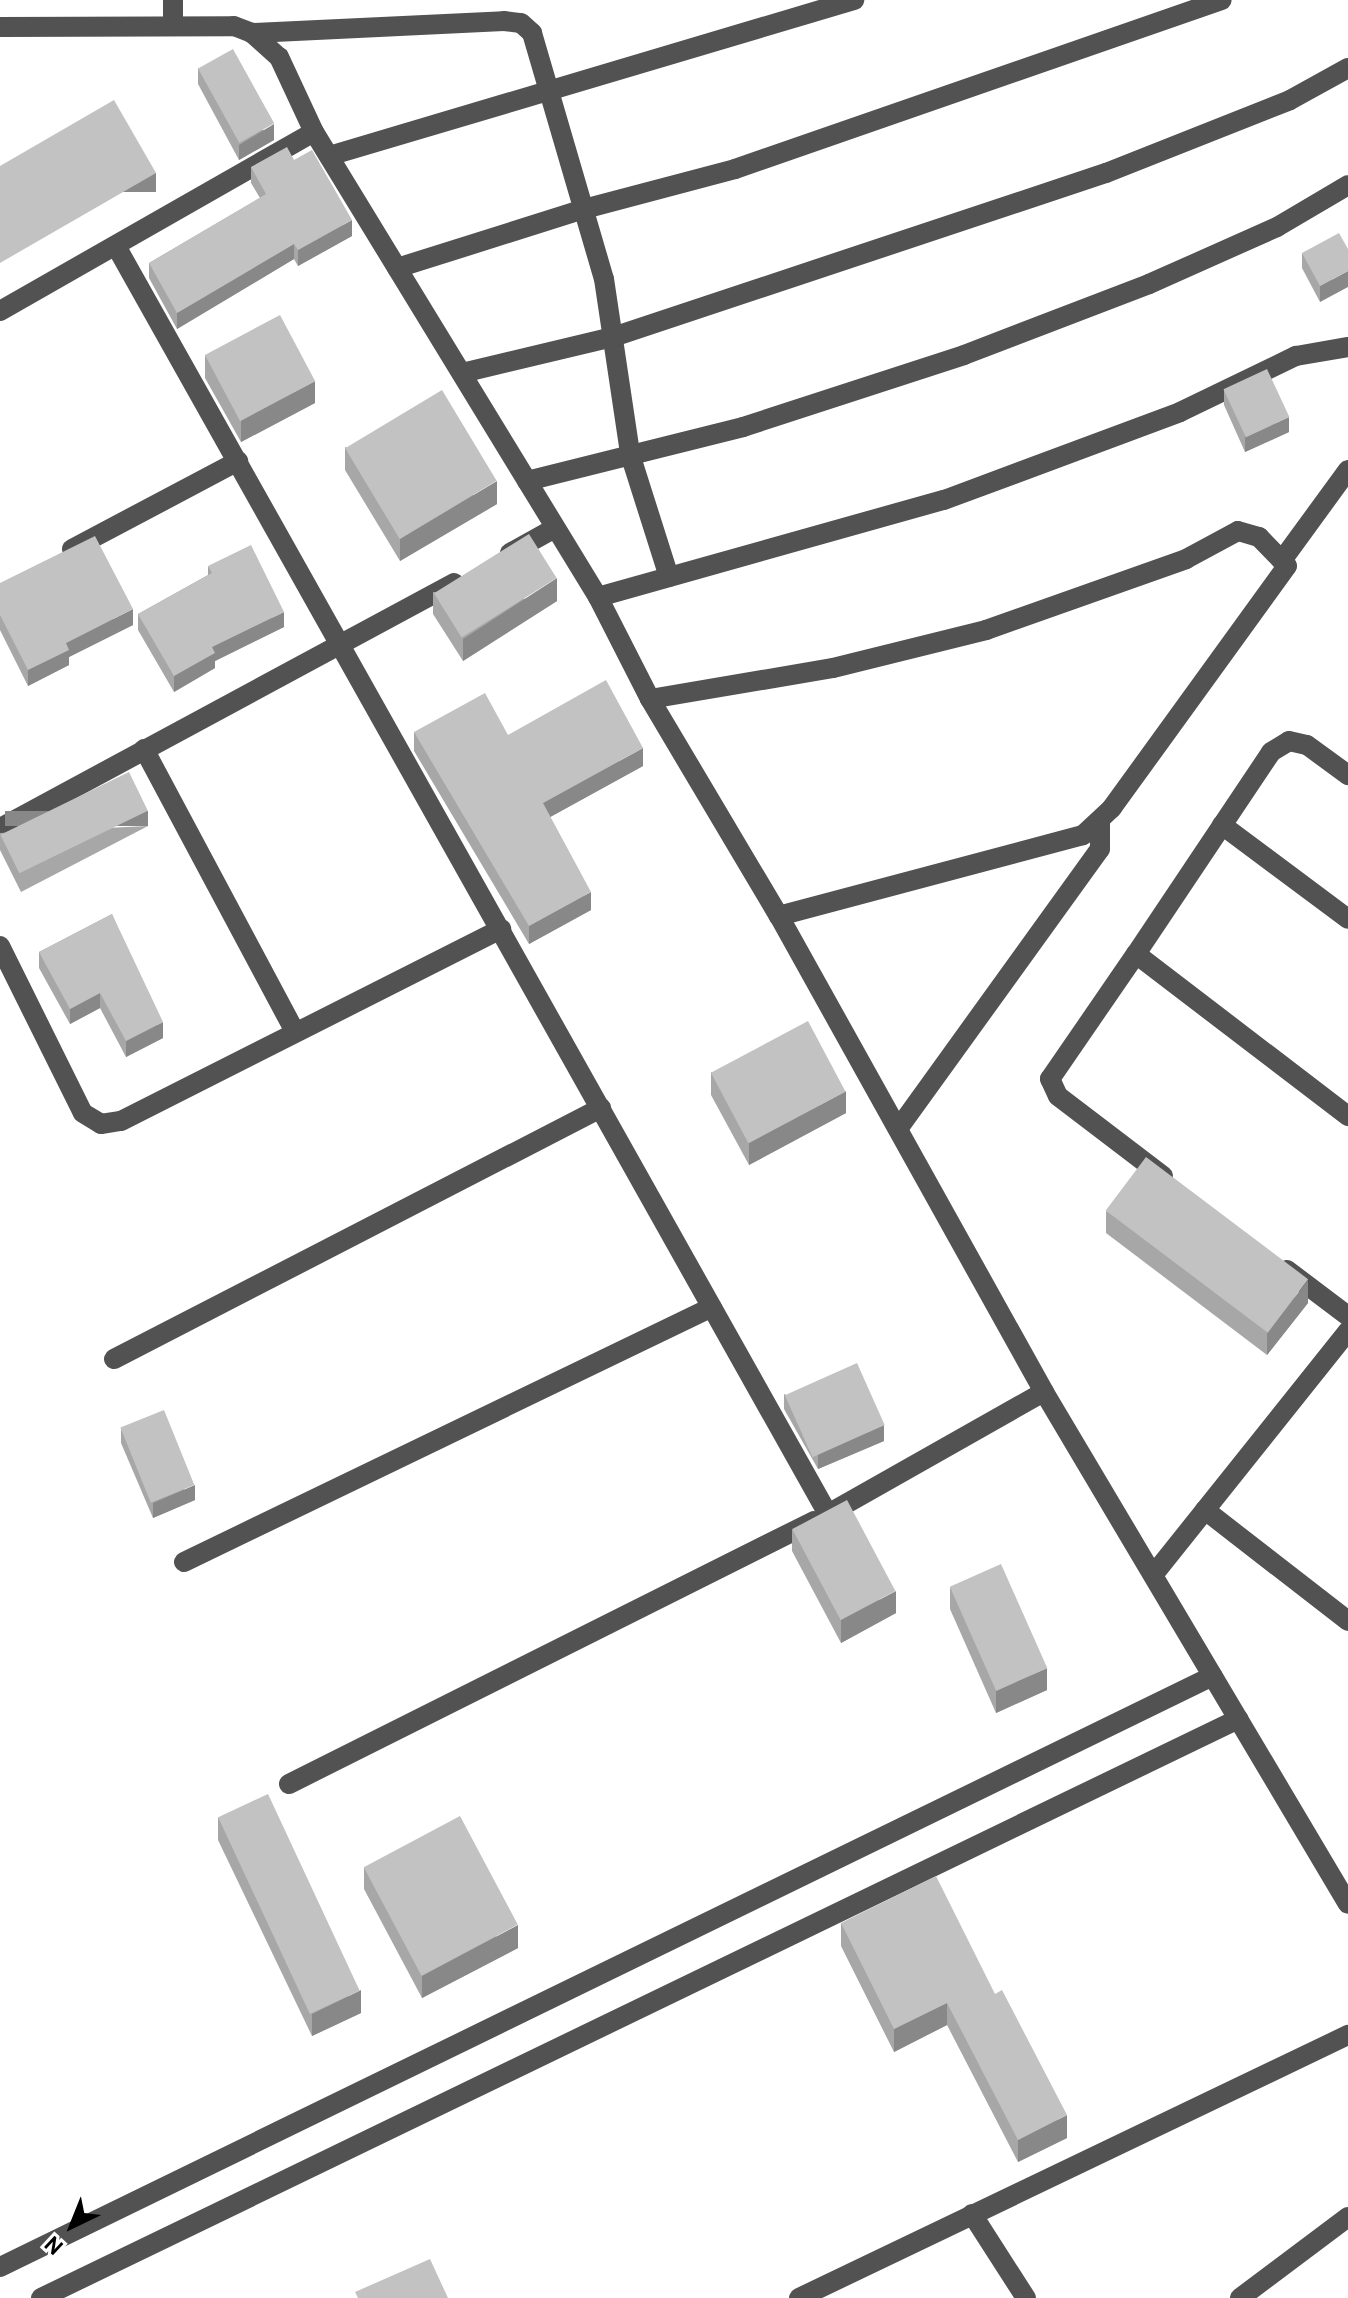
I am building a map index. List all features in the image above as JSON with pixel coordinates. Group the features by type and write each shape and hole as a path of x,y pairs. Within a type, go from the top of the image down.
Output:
{"street":[{"path":"173,0 173,25"},
{"path":"329,156 854,0"},
{"path":"397,268 584,209 735,169 1222,0"},
{"path":"252,33 521,23 532,33 584,209 613,337 630,454 669,577"},
{"path":"0,27 234,26 252,33 279,57 314,132 598,597 650,699 779,916 1044,1392 1348,1904"},
{"path":"462,373 613,337 1106,173 1290,100 1348,68"},
{"path":"0,311 314,132"},
{"path":"527,481 835,400 964,355 1149,284 1277,227 1348,185"},
{"path":"116,246 343,644 828,1514"},
{"path":"598,597 944,500 1180,412 1296,356 1348,347"},
{"path":"56,558 238,461"},
{"path":"1283,559 1348,470"},
{"path":"0,828 555,528"},
{"path":"650,699 833,668 986,630 1171,565 1238,531 1259,537 1283,559 1286,573 1100,820 1074,840 779,916"},
{"path":"1178,1188 1051,1086 1055,1071 1271,752 1289,741 1307,745 1348,775"},
{"path":"144,749 295,1032"},
{"path":"898,1129 1100,849 1100,820"},
{"path":"1222,825 1348,919"},
{"path":"0,946 83,1113 101,1124 121,1121 501,929"},
{"path":"1136,954 1348,1116"},
{"path":"114,1359 601,1108"},
{"path":"1266,1254 1348,1316"},
{"path":"184,1562 712,1307"},
{"path":"1154,1574 1348,1331"},
{"path":"289,1784 828,1514 1044,1392"},
{"path":"1205,1510 1348,1621"},
{"path":"0,2267 1213,1676"},
{"path":"41,2298 93,2269 1238,1719"},
{"path":"808,2296 972,2214 1348,2035"},
{"path":"972,2214 1026,2298"},
{"path":"1240,2298 1348,2217"}],"building":[{"path":"233,49 274,123 239,143 198,68"},
{"path":"114,100 156,173 0,263 0,166"},
{"path":"287,147 294,160 312,150 352,220 298,250 294,244 177,313 149,263 266,194 251,167"},
{"path":"1339,233 1348,249 1348,271 1320,286 1302,253"},
{"path":"280,315 315,381 240,421 205,355"},
{"path":"1267,369 1289,417 1246,437 1223,389"},
{"path":"442,390 497,481 400,539 345,448"},
{"path":"529,534 557,578 462,637 434,593"},
{"path":"95,536 133,609 66,643 69,650 28,670 0,615 0,583"},
{"path":"251,545 284,612 212,647 215,653 174,676 138,614 212,573 208,566"},
{"path":"606,680 643,748 543,803 591,892 529,926 414,732 485,693 508,735"},
{"path":"129,772 148,811 19,873 0,835"},
{"path":"112,914 163,1022 126,1041 100,993 70,1009 39,952"},
{"path":"808,1021 846,1092 748,1143 711,1073"},
{"path":"1146,1157 1308,1279 1268,1333 1106,1211"},
{"path":"857,1363 885,1425 812,1457 785,1395"},
{"path":"164,1410 194,1485 151,1503 120,1428"},
{"path":"847,1500 895,1591 841,1620 792,1529"},
{"path":"1001,1564 1047,1668 996,1691 950,1587"},
{"path":"268,1794 360,1991 310,2014 218,1817"},
{"path":"460,1816 518,1925 422,1976 364,1867"},
{"path":"936,1876 995,1994 1002,1990 1067,2115 1018,2140 947,2003 894,2029 841,1923"},
{"path":"430,2259 448,2298 358,2298 355,2292"}]}
